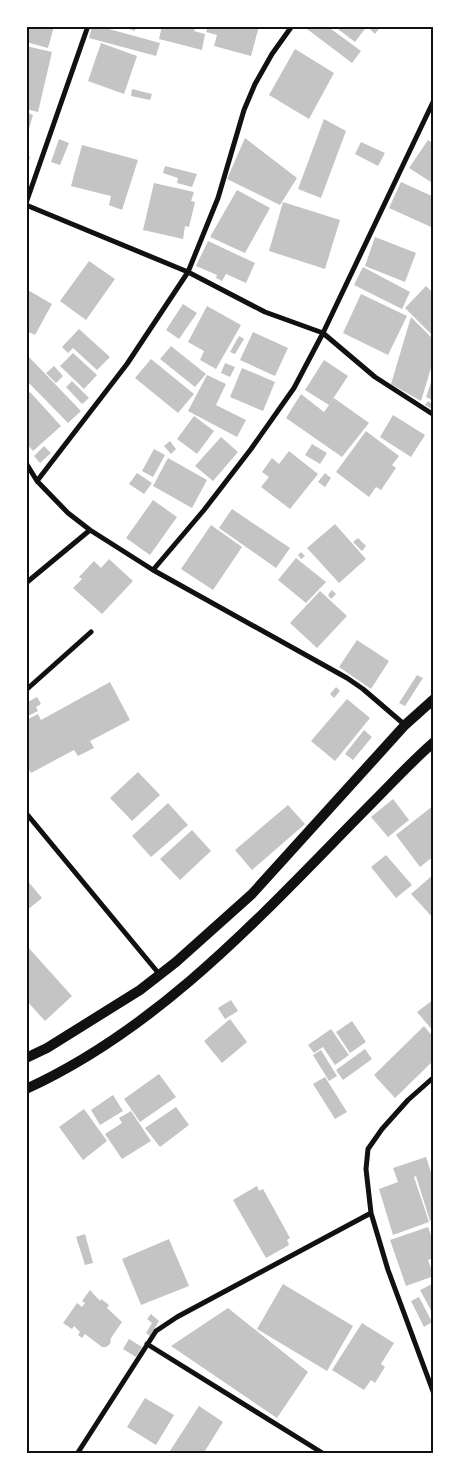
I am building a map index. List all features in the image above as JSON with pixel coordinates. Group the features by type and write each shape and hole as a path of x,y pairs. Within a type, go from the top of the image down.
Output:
{"main road":[{"path":"26,1058 47,1048 140,990 160,975 252,894 405,726 434,699"},
{"path":"26,1088 60,1073 110,1041 147,1015 201,972 431,748"}],"street":[{"path":"88,26 26,204 188,272 265,312 323,333 375,377 434,415"},
{"path":"37,480 127,364 188,272 218,198 244,110 255,84 272,54 292,26"},
{"path":"153,570 204,510 251,449 294,388 323,333 434,100"},
{"path":"26,463 37,480 68,513 90,530 153,570 347,678 363,689 405,726"},
{"path":"26,583 90,530"},
{"path":"26,690 92,632"},
{"path":"26,812 160,975"},
{"path":"434,1077 408,1100 382,1129 368,1149 366,1169 371,1213 388,1270 434,1394"},
{"path":"77,1454 156,1331 177,1317 371,1213"},
{"path":"147,1344 324,1454"}],"building":[{"path":"26,26 54,26 48,48 26,42"},
{"path":"92,26 160,43 156,56 89,38"},
{"path":"120,26 136,26 135,31"},
{"path":"162,26 196,26 194,31 205,34 202,50 159,39"},
{"path":"208,26 259,26 251,56 214,46 217,35 206,32"},
{"path":"309,26 327,26 361,51 352,63 307,29"},
{"path":"334,26 367,26 355,42"},
{"path":"371,26 381,26 375,34 369,28"},
{"path":"101,43 137,56 124,94 88,81"},
{"path":"26,46 52,52 38,112 26,109"},
{"path":"295,49 334,73 309,119 269,95"},
{"path":"132,89 152,94 150,100 131,96"},
{"path":"26,112 33,115 27,136 26,136"},
{"path":"324,119 346,131 321,198 298,189"},
{"path":"245,138 297,178 280,205 227,179"},
{"path":"59,139 69,143 60,165 51,162"},
{"path":"428,140 434,144 434,184 409,168"},
{"path":"361,142 385,153 378,166 355,154"},
{"path":"82,145 138,160 122,210 109,205 111,196 71,186"},
{"path":"26,155 30,157 27,168 26,168"},
{"path":"165,166 197,174 192,187 177,183 178,178 163,173"},
{"path":"401,182 434,197 434,220 431,227 389,208"},
{"path":"154,183 194,192 191,201 195,202 189,227 185,226 183,239 143,230"},
{"path":"237,190 270,208 245,253 210,237"},
{"path":"283,202 340,220 325,269 269,251"},
{"path":"375,237 416,253 405,282 365,266"},
{"path":"208,241 255,263 246,283 226,274 222,281 216,278 217,275 196,266"},
{"path":"89,261 115,279 86,320 60,301"},
{"path":"363,267 410,292 402,309 354,285"},
{"path":"426,286 434,294 434,337 405,308"},
{"path":"26,289 52,304 35,335 26,331"},
{"path":"361,294 407,316 388,355 343,333"},
{"path":"183,304 197,313 179,339 166,330"},
{"path":"207,306 241,325 216,369 200,360 204,351 188,342"},
{"path":"411,317 434,340 434,358 421,401 391,384"},
{"path":"79,329 110,357 97,370 73,348 68,353 62,347"},
{"path":"253,332 288,348 275,376 240,360"},
{"path":"239,336 244,339 235,354 230,352"},
{"path":"171,346 206,374 195,387 160,359"},
{"path":"73,353 97,375 84,389 60,366"},
{"path":"28,356 81,411 68,423 26,380 26,358"},
{"path":"151,359 194,394 178,413 135,378"},
{"path":"324,360 348,376 329,405 305,390"},
{"path":"225,363 235,367 230,377 221,373"},
{"path":"54,366 63,376 56,383 46,373"},
{"path":"242,368 275,382 263,411 230,397"},
{"path":"434,374 434,401 426,397"},
{"path":"207,375 226,384 216,405 246,420 237,437 188,411"},
{"path":"72,381 89,398 82,404 66,387"},
{"path":"30,392 61,426 33,451 26,443 26,395"},
{"path":"301,394 324,412 334,398 369,423 342,457 286,418"},
{"path":"428,401 434,405 434,410 425,405"},
{"path":"393,415 425,435 411,457 380,437"},
{"path":"194,416 214,431 197,454 177,439"},
{"path":"366,431 399,456 392,465 396,468 381,490 376,487 369,497 336,472"},
{"path":"221,437 238,452 213,481 195,466"},
{"path":"170,441 176,449 171,454 164,446"},
{"path":"312,444 327,453 320,464 305,455"},
{"path":"44,446 51,453 40,463 34,456"},
{"path":"154,449 165,455 153,477 142,471"},
{"path":"289,451 318,474 290,509 261,487 269,477 262,472 272,458 279,464"},
{"path":"168,458 207,480 192,508 153,486"},
{"path":"137,473 152,483 144,494 129,484"},
{"path":"325,473 331,478 325,487 318,482"},
{"path":"153,500 177,517 150,555 126,538"},
{"path":"232,509 290,548 276,568 219,528"},
{"path":"335,524 366,559 339,583 307,548"},
{"path":"211,525 242,547 213,590 181,569"},
{"path":"358,538 366,546 362,551 353,542"},
{"path":"301,552 305,556 301,559 298,555"},
{"path":"296,558 326,582 306,603 278,580"},
{"path":"109,559 133,581 102,614 73,588 82,579 79,577 94,561 101,568"},
{"path":"332,590 336,594 331,599 328,595"},
{"path":"320,591 347,616 317,648 290,623"},
{"path":"357,640 389,661 371,689 339,667"},
{"path":"417,675 423,678 405,706 399,703"},
{"path":"110,682 130,720 90,741 94,748 78,756 74,750 31,773 26,765 26,720 38,714 41,720"},
{"path":"336,687 340,691 334,698 330,694"},
{"path":"37,697 41,704 36,707 38,711 26,717 26,703"},
{"path":"347,699 370,718 335,761 311,741"},
{"path":"364,730 372,737 353,760 345,754"},
{"path":"138,772 160,795 132,821 110,798"},
{"path":"393,799 409,820 388,837 371,817"},
{"path":"168,803 188,825 151,857 132,836"},
{"path":"288,805 305,824 252,870 235,850"},
{"path":"434,805 434,856 420,867 396,835"},
{"path":"192,830 211,851 180,880 160,859"},
{"path":"386,855 412,885 396,898 371,867"},
{"path":"434,874 434,919 411,894"},
{"path":"26,879 42,898 26,911"},
{"path":"26,945 72,996 45,1021 26,1000"},
{"path":"434,999 434,1032 417,1012"},
{"path":"231,1000 238,1011 225,1019 218,1008"},
{"path":"230,1019 247,1042 222,1063 204,1041"},
{"path":"352,1021 366,1042 350,1053 336,1032"},
{"path":"424,1026 434,1038 434,1060 395,1098 374,1075"},
{"path":"331,1029 349,1055 335,1065 323,1047 314,1053 308,1045"},
{"path":"365,1049 372,1059 343,1080 336,1070"},
{"path":"321,1050 337,1076 329,1081 313,1055"},
{"path":"159,1074 176,1097 140,1122 124,1099"},
{"path":"325,1077 347,1112 335,1119 313,1084"},
{"path":"113,1095 123,1111 100,1125 91,1110"},
{"path":"176,1107 189,1125 160,1147 145,1128"},
{"path":"84,1109 107,1141 83,1160 59,1127"},
{"path":"131,1111 151,1141 122,1159 105,1134 122,1123 119,1118"},
{"path":"426,1157 434,1181 434,1220 430,1221 416,1176 414,1177 429,1222 393,1235 379,1189 398,1182 393,1168"},
{"path":"257,1186 259,1191 263,1189 290,1238 287,1240 289,1245 266,1258 233,1200"},
{"path":"428,1227 434,1243 434,1258 428,1260 434,1276 406,1286 390,1240"},
{"path":"85,1234 93,1263 85,1265 76,1237"},
{"path":"169,1239 189,1286 141,1305 122,1259"},
{"path":"434,1283 434,1316 420,1290"},
{"path":"283,1284 353,1326 327,1371 257,1329"},
{"path":"90,1290 100,1301 101,1299 109,1305 107,1308 122,1322 111,1338 110,1344 106,1347 102,1347 85,1334 82,1338 78,1335 80,1332 74,1326 72,1329 63,1323 77,1303 82,1307 85,1303 82,1301"},
{"path":"419,1297 432,1322 424,1327 411,1301"},
{"path":"228,1308 308,1372 277,1418 171,1346"},
{"path":"151,1314 159,1321 150,1336 146,1333 152,1323 147,1319"},
{"path":"362,1323 394,1343 381,1364 385,1367 375,1383 371,1380 364,1390 332,1370"},
{"path":"129,1339 142,1347 136,1357 123,1349"},
{"path":"145,1398 174,1415 156,1445 127,1427"},
{"path":"199,1406 223,1422 203,1454 168,1454"}]}
